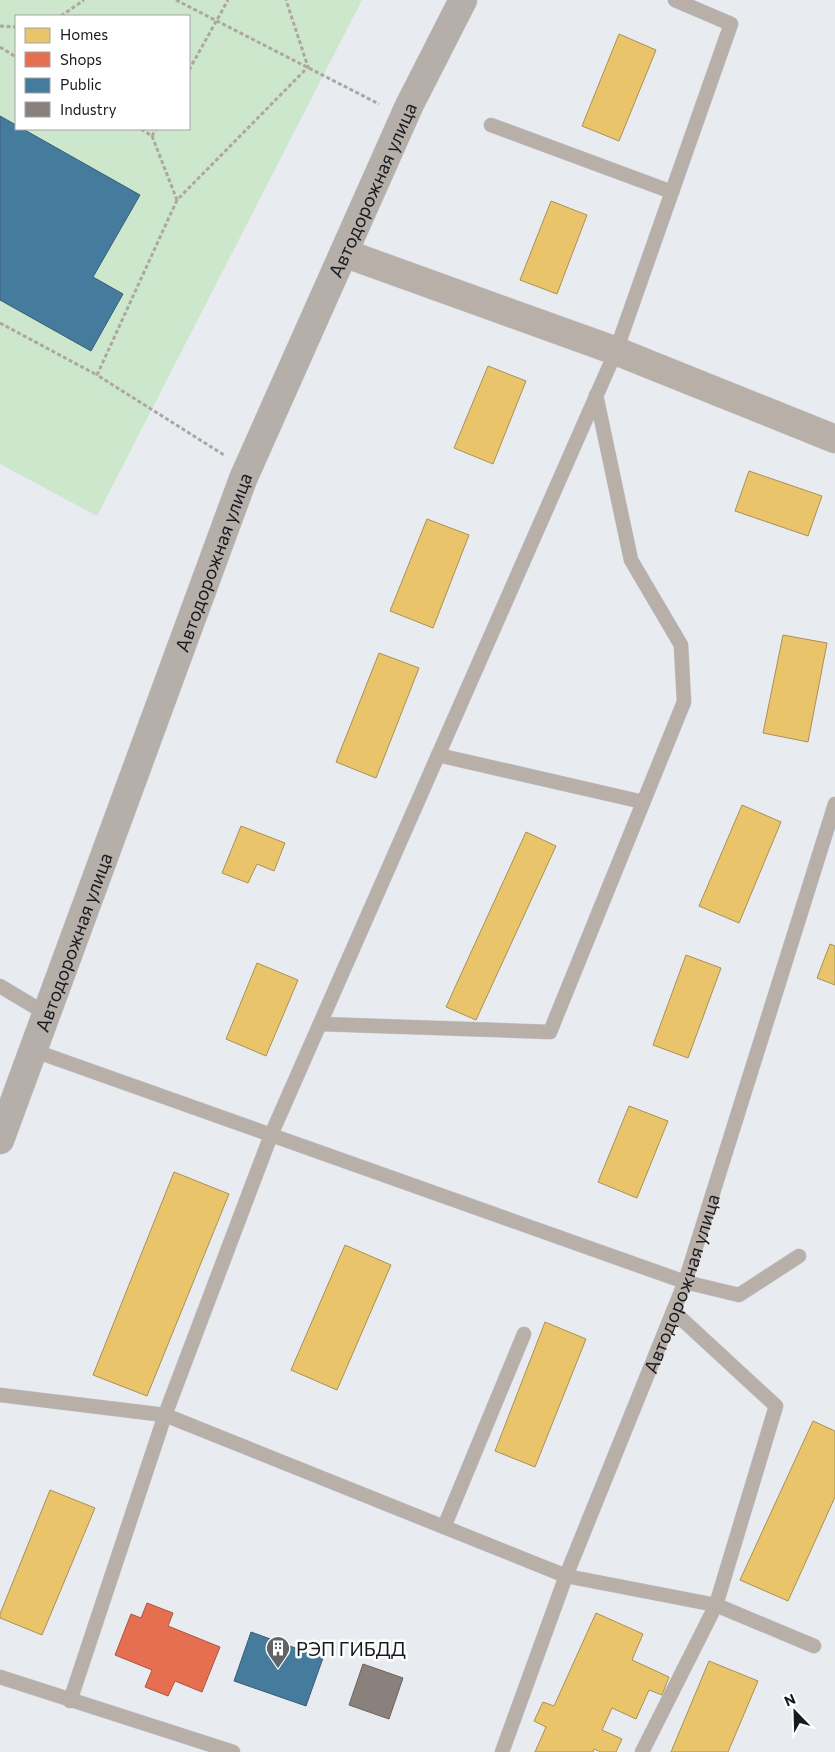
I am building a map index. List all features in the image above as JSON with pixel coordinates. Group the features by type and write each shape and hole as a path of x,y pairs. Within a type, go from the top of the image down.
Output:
{"main road":[{"name":"Автодорожная улица","path":"0,1140 45,1013 248,470 405,116 463,0"}],"street":[{"path":"344,253 616,350 835,439"}],"lane":[{"path":"70,1701 165,1416 271,1135 616,350 731,24 675,0"},
{"path":"491,125 672,192"},
{"path":"320,1024 550,1032 684,702 681,644 631,560 596,395"},
{"path":"438,755 643,802"},
{"name":"Автодорожная улица","path":"502,1752 566,1576 685,1282 835,804"},
{"path":"0,986 45,1013"},
{"path":"32,1050 685,1282 739,1295 799,1256"},
{"path":"642,1752 716,1605 776,1406 673,1310"},
{"path":"444,1527 524,1334"},
{"path":"0,1396 165,1416 566,1576 716,1605 814,1646"},
{"path":"0,1677 233,1752"}],"path":[{"path":"62,15 84,0"},
{"path":"176,0 405,116"},
{"path":"190,68 228,0"},
{"path":"286,0 308,67"},
{"path":"0,26 15,27"},
{"path":"0,48 15,56"},
{"path":"97,375 177,200 308,67"},
{"path":"143,130 152,136 177,200"},
{"path":"152,136 155,130"},
{"path":"0,323 97,375 248,470"}],"green space":[{"path":"0,0 362,0 97,516 0,464"}],"building: Homes":[{"path":"619,34 656,50 619,141 582,126"},
{"path":"551,201 587,215 557,294 520,280"},
{"path":"488,366 526,381 493,464 454,448"},
{"path":"749,471 822,496 808,536 735,511"},
{"path":"427,519 469,535 433,628 390,611"},
{"path":"783,635 827,643 808,742 763,733"},
{"path":"379,653 419,668 376,778 336,762"},
{"path":"742,805 781,822 739,923 699,906"},
{"path":"241,826 285,843 274,871 257,864 248,883 222,873"},
{"path":"526,832 556,846 476,1020 446,1007"},
{"path":"830,944 835,946 835,985 817,978"},
{"path":"686,955 721,968 688,1058 653,1045"},
{"path":"257,963 298,980 266,1056 226,1039"},
{"path":"629,1106 668,1121 637,1198 598,1182"},
{"path":"174,1172 229,1194 147,1396 93,1375"},
{"path":"345,1245 391,1265 337,1390 291,1370"},
{"path":"545,1322 586,1339 535,1467 495,1451"},
{"path":"813,1421 835,1431 835,1497 788,1601 740,1580"},
{"path":"50,1490 95,1508 42,1635 0,1618 0,1614"},
{"path":"596,1613 643,1634 632,1660 669,1677 662,1695 649,1690 636,1719 612,1708 602,1730 622,1739 616,1752 601,1752 594,1749 593,1752 535,1752 546,1727 534,1721 543,1702 554,1706"},
{"path":"709,1661 758,1681 728,1752 671,1752"}],"building: Shops":[{"path":"147,1603 173,1613 168,1626 220,1647 202,1692 175,1681 168,1696 145,1687 152,1670 115,1655 131,1614 141,1618"}],"building: Public":[{"path":"0,116 15,124 15,130 25,130 140,195 93,277 123,294 91,351 0,300"},
{"name":"РЭП ГИБДД","path":"251,1632 323,1658 306,1706 234,1681"}],"building: Industry":[{"path":"363,1664 403,1678 389,1719 349,1705"}],"place":[{"name":"РЭП ГИБДД","path":"278,1669"}]}
